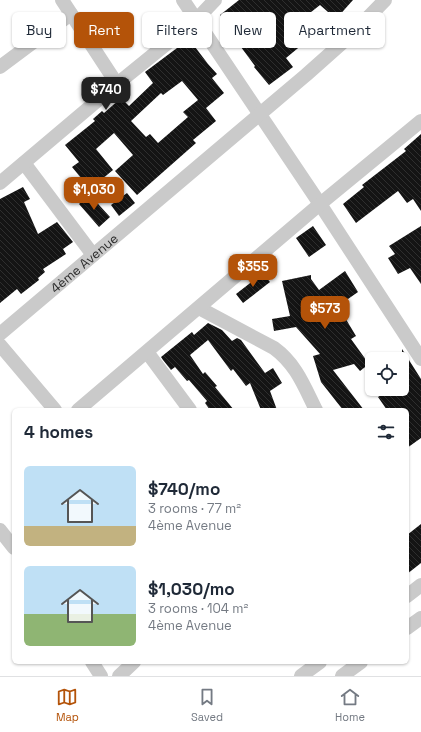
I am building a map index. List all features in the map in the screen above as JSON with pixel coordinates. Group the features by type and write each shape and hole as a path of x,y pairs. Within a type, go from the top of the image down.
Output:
{"street":[{"path":"62,0 117,84"},
{"path":"183,0 191,12"},
{"path":"204,12 215,0"},
{"name":"4ème Avenue","path":"0,334 306,75 351,35 385,0"},
{"path":"0,67 71,14"},
{"path":"212,44 320,204 421,359"},
{"path":"0,183 161,48"},
{"path":"80,408 320,204 421,122"},
{"path":"24,163 93,255"},
{"path":"199,308 274,348 285,356 294,367 315,408"},
{"path":"0,345 53,408"},
{"path":"147,352 189,408"},
{"path":"0,530 12,545"},
{"path":"409,594 421,585"},
{"path":"409,627 421,618"},
{"path":"93,664 101,676"},
{"path":"119,676 132,664"},
{"path":"302,676 317,664"},
{"path":"342,676 357,664"}],"building":[{"path":"239,0 353,0 342,12 328,12 320,5 311,12 284,12 284,48 298,48 286,58 293,67 269,85 254,67 255,66 242,48 276,48 276,12 224,12"},
{"path":"177,48 196,48 217,74 212,78 224,93 206,108 216,121 193,140 196,143 137,195 115,171 133,155 114,133 96,149 113,170 90,189 72,167 79,162 65,145 95,121 93,119 102,111 104,113 121,98 129,106 153,83 145,72","holes":["182,81 198,100 183,112 188,117 158,143 150,134 146,137 131,121 161,93 163,95"]},
{"path":"421,134 421,211 413,199 407,203 398,191 356,223 343,204 364,187 362,185 406,151 404,149"},
{"path":"23,187 30,199 24,202 38,234 57,222 73,242 63,249 66,254 43,269 45,272 38,278 39,280 21,294 17,289 0,303 0,199"},
{"path":"127,193 135,203 119,216 111,205"},
{"path":"89,194 110,217 99,227 79,204"},
{"path":"313,226 326,245 309,257 296,238"},
{"path":"421,226 421,284 410,268 398,274 388,258 395,254 389,246"},
{"path":"345,271 358,292 338,306 356,336 351,339 365,358 365,367 360,371 354,364 333,370 362,408 341,408 321,382 313,356 320,354 296,327 274,331 272,319 290,316 282,281 311,275 311,279 319,290"},
{"path":"263,273 270,282 243,303 236,294"},
{"path":"208,323 222,330 232,341 237,338 241,340 265,373 273,368 282,383 270,391 276,408 260,408 250,383 246,386 233,369 231,371 208,340 190,355 203,374 205,372 217,386 215,387 232,408 209,408 205,403 207,401 189,380 187,381 175,367 171,370 161,357 192,332 194,335"},
{"path":"409,360 421,379 421,438 409,447 409,408 386,408 378,397 409,396"},
{"path":"421,524 421,563 409,572 409,533"}]}
